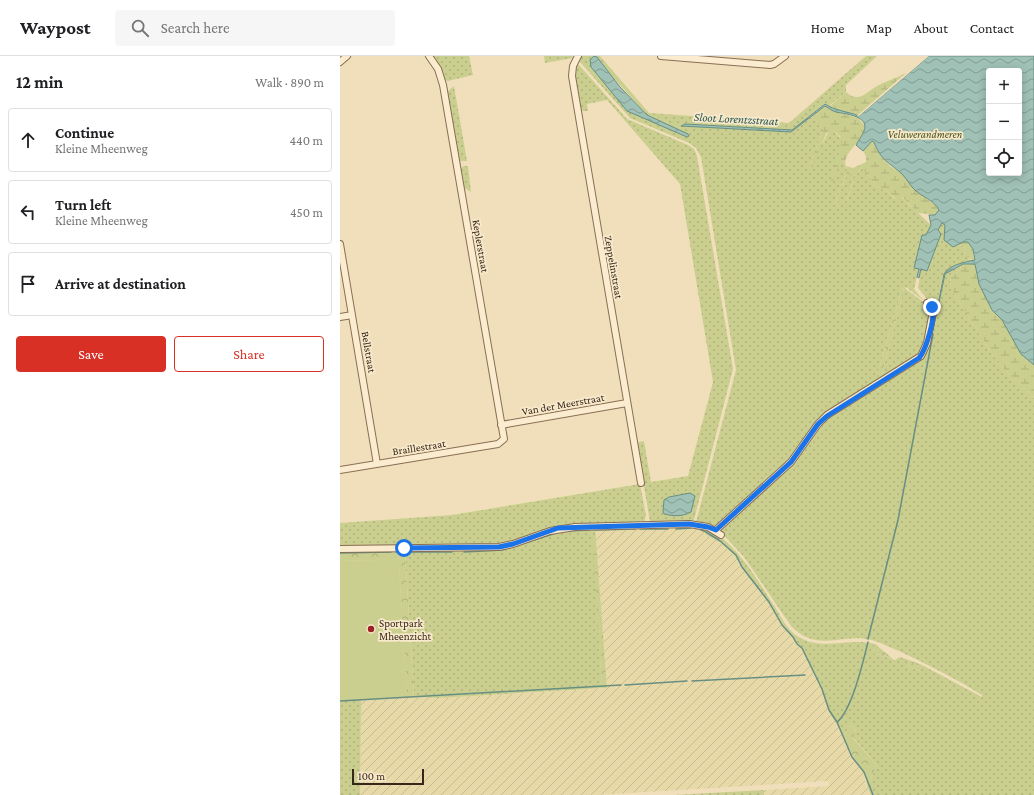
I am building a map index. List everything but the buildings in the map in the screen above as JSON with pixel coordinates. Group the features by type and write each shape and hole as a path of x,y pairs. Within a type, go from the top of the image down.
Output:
{"street":[{"path":"340,62 347,56"},
{"name":"Keplerstraat","path":"429,56 438,69 443,86 504,439 502,443"},
{"name":"Zeppelinstraat","path":"578,56 573,66 572,76 641,483"},
{"path":"661,56 770,65 774,64 785,56"},
{"name":"Bellstraat","path":"340,244 377,464"},
{"path":"716,530 791,462 818,424 827,416 919,358 925,349 933,312 932,307 927,303"},
{"path":"340,317 352,315"},
{"name":"Van der Meerstraat","path":"501,424 627,403"},
{"name":"Braillestraat","path":"340,470 502,443"},
{"path":"340,549 499,547 513,544 550,530 576,527 689,524 708,527 716,530 721,535"}],"shaded area":[{"path":"702,527 734,555 764,596 782,625 802,649 821,686 830,713 838,724 854,758 865,774 865,783 871,795 764,795 764,790 829,786 828,781 597,795 360,795 361,700 407,697 439,698 607,688 595,528"}],"green space":[{"path":"433,56 469,56 473,75 448,81 444,80"},
{"path":"544,56 572,56 573,58 545,63"},
{"path":"581,56 594,56 590,60 596,73 627,111 687,137 679,130 680,128 649,114 789,123 866,56 877,56 846,85 846,92 829,106 824,104 792,130 681,125 791,132 812,116 823,130 808,170 829,131 833,131 842,139 842,145 834,170 841,159 845,163 847,171 835,200 841,212 837,200 847,174 855,174 845,205 857,173 862,168 876,186 887,191 895,199 900,196 931,225 926,235 922,235 914,268 919,269 914,289 924,301 906,287 905,288 931,308 929,329 920,355 882,374 904,289 902,288 877,376 880,381 835,407 794,456 716,526 696,522 736,370 701,157 696,148 689,143 630,118 579,61"},
{"path":"594,56 600,56 650,114 680,128 679,130 647,115"},
{"path":"576,64 579,65 627,119 688,145 694,149 697,156 733,369 694,520 691,522 650,522 637,445 639,442 644,441 651,482 688,476 713,382 680,184 607,100 587,104 588,111 580,111 574,77"},
{"path":"906,73 857,116 829,107 846,92 855,97 859,97 880,84"},
{"path":"454,86 467,161 459,161 447,92"},
{"path":"825,106 835,111 858,118 865,126 862,136 849,153 845,163 841,160 832,183 831,180 842,142 840,136 833,131 829,131 826,134 811,171 808,170 823,130 812,116"},
{"path":"872,141 874,142 881,156 890,166 903,174 914,189 938,207 939,211 935,215 918,213 902,197 897,200 887,191 876,186 862,168 857,173 845,205 855,174 847,174 837,200 843,211 841,212 835,200 847,171 846,166 853,168 866,162 866,156 863,151"},
{"path":"464,166 468,166 471,192 463,187 460,169"},
{"path":"942,223 946,225 944,240 955,248 962,245 965,249 966,256 972,261 961,263 945,272 942,279 933,330 945,274 961,265 960,270 951,277 950,287 998,363 1034,398 1034,795 871,795 867,786 877,765 853,737 856,730 850,725 844,737 830,713 821,686 802,649 782,625 764,596 734,555 721,542 707,535 702,527 713,532 734,549 753,573 784,623 797,636 806,641 816,643 826,644 865,642 875,644 873,653 895,660 900,657 909,660 908,666 919,671 922,665 982,697 982,695 942,672 876,641 861,638 850,638 821,641 811,639 801,634 791,626 744,557 721,532 721,529 793,462 831,414 919,360 926,351 935,309 918,288 921,269 927,270 941,234 938,230"},
{"path":"963,242 968,242 973,249 974,261 966,256 963,246 956,248 953,247"},
{"path":"966,263 975,264 980,284 992,310 1002,320 1021,354 1034,365 1034,398 998,363 950,287 951,277 960,270 961,265"},
{"path":"902,288 904,289 882,374 916,355 920,355 880,381 877,376"},
{"path":"640,484 646,515 644,523 565,525 499,544 340,547 340,523 452,515"},
{"path":"595,528 596,539 593,539 602,688 439,698 414,697 405,552 431,549 489,550 559,530"},
{"path":"592,539 596,539 607,688 602,688"},
{"name":"Sportpark Mheenzicht","path":"391,552 398,552 407,697 361,700 360,795 340,795 340,561 390,560"},
{"path":"391,552 391,560 340,561 340,553"},
{"name":"Sportpark Mheenzicht","path":"391,552 398,552 407,697 340,701 340,561 390,560"},
{"path":"398,552 405,552 414,697 407,697"},
{"path":"875,644 893,659 873,653"},
{"path":"909,660 922,665 919,671 908,666"},
{"path":"850,725 856,730 853,738 877,765 867,786 865,774 854,758 844,737"},
{"path":"764,790 764,795 674,795"}],"water":[{"path":"594,56 597,57 620,87 647,115 688,134 689,136 687,137 627,111 591,67 590,60"},
{"name":"Veluwerandmeren","path":"929,56 1034,56 1034,365 1021,354 1002,320 992,310 979,284 975,264 963,264 945,274 933,330 944,274 953,266 975,260 973,249 968,242 963,242 953,247 944,240 945,225 942,223 938,230 941,234 927,271 921,269 919,278 917,277 919,269 914,268 922,235 926,235 931,225 929,215 935,215 939,210 932,202 914,189 902,174 886,161 874,142 872,141 863,151 856,145 864,131 865,126 864,122 860,119 851,115 835,112 825,106 791,132 681,126 685,124 792,130 825,104 859,116"},
{"path":"690,493 695,496 691,512 678,516 664,514 664,500 669,497"}],"pier":[{"path":"926,56 929,56 859,116 857,116"}],"waterway":[{"path":"868,639 898,520 933,334"},
{"path":"676,529 691,528"},
{"path":"697,528 720,541 736,555 742,567 769,602 782,625 802,648 822,689 829,710 837,722 852,757 864,772 873,795"},
{"path":"595,530 635,529"},
{"path":"640,529 668,529"},
{"path":"567,531 589,530"},
{"path":"464,552 502,550 553,534"},
{"path":"340,553 391,552"},
{"path":"396,552 452,552"},
{"path":"837,722 842,716 852,697 868,642"},
{"path":"692,681 805,675"},
{"path":"625,685 687,681"},
{"path":"340,701 621,685"}],"place":[{"name":"Sportpark Mheenzicht","path":"371,629"}],"route":[{"path":"404,548 499,547 513,544 550,530 570,527 694,524 716,530 726,523 791,462 818,424 834,410 916,361 924,353 933,312 932,307"}],"water label":[{"name":"Sloot Lorentzstraat","path":"736,119"}]}
